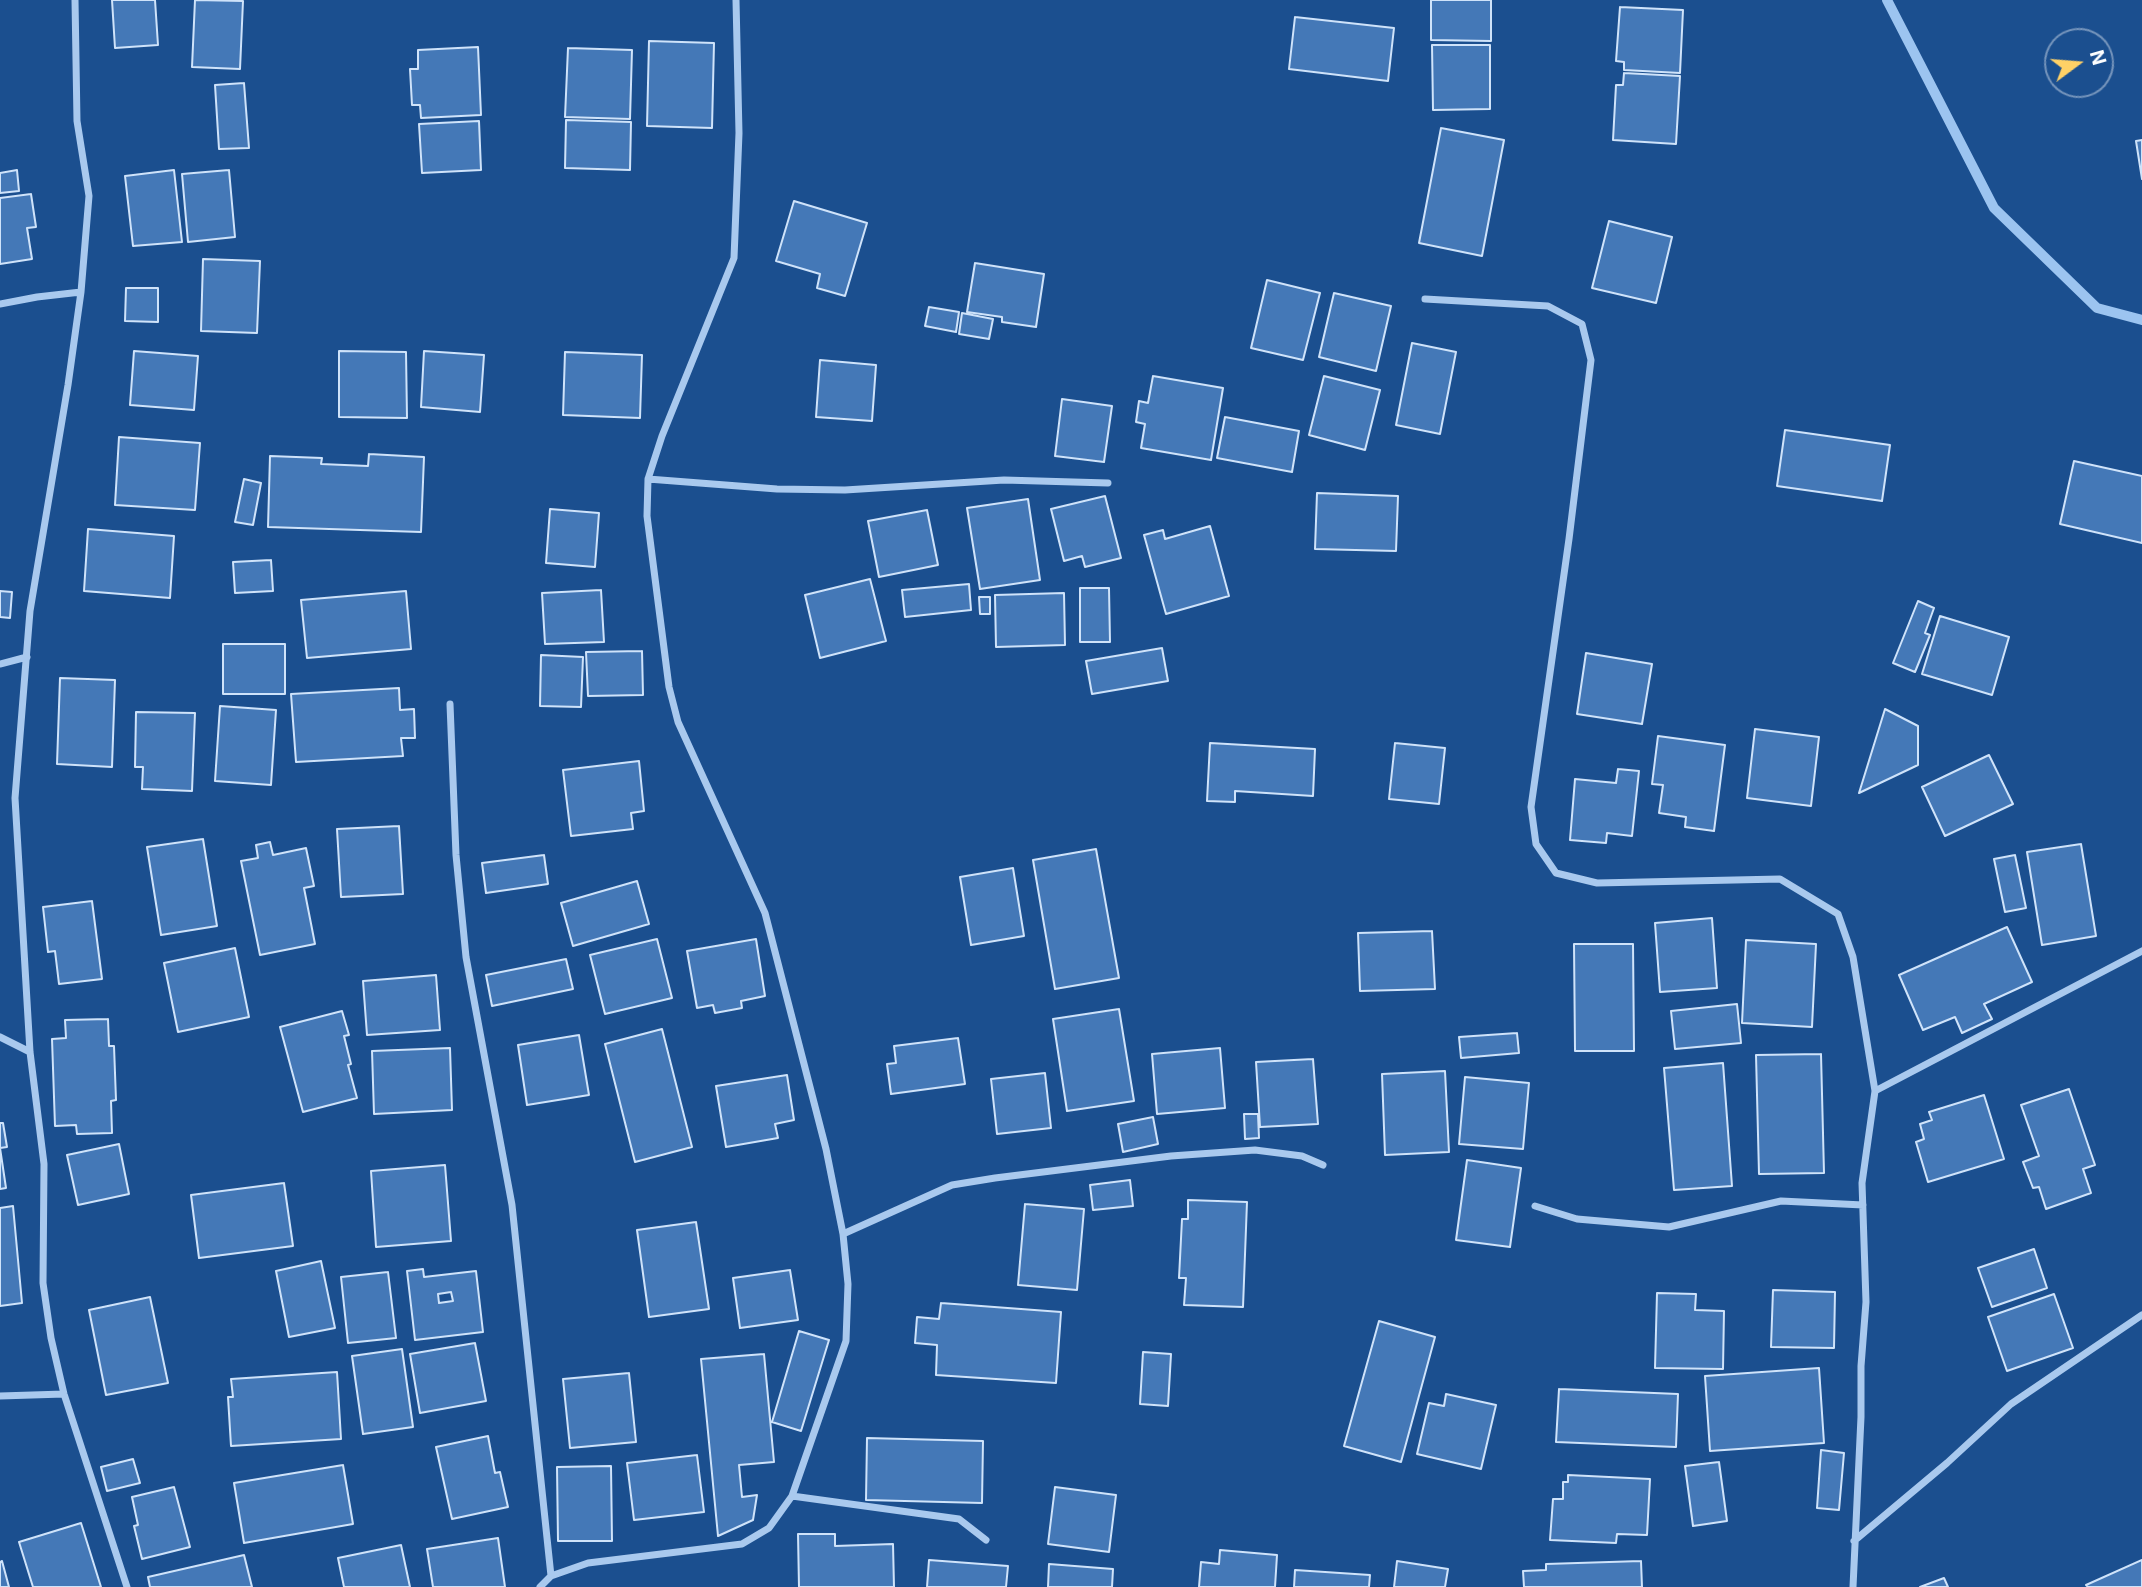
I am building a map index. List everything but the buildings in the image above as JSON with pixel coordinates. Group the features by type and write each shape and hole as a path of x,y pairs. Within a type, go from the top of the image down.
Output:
{"street":[{"path":"75,0 77,121 89,196 81,292 68,385 30,611 15,798 30,1052 44,1164 43,1283 51,1338 64,1394 127,1587"},
{"path":"540,1587 551,1576 588,1563 742,1544 769,1528 792,1496 846,1341 848,1283 843,1234 826,1149 765,913 677,722 669,687 649,529 648,479 662,436 734,258 739,133 736,0"},
{"path":"0,304 81,292"},
{"path":"1425,299 1548,306 1582,324 1591,360 1531,807 1536,844 1556,873 1597,883 1780,879 1838,914 1853,957 1875,1091 1862,1183 1867,1302 1861,1366 1853,1587"},
{"path":"648,479 777,489 845,490 1004,480 1108,483"},
{"path":"0,664 27,657"},
{"path":"450,704 456,855 466,957 512,1205 551,1576"},
{"path":"1875,1091 2142,951"},
{"path":"0,1037 30,1052"},
{"path":"843,1234 952,1185 995,1178 1171,1156 1255,1150 1302,1156 1323,1165"},
{"path":"1535,1206 1577,1219 1669,1227 1781,1201 1863,1205"},
{"path":"1854,1541 1947,1463 2011,1404 2142,1315"},
{"path":"0,1396 64,1394"},
{"path":"792,1496 959,1519 986,1540"}],"waterway":[{"path":"1887,0 1994,208 2097,308 2142,320"}]}
